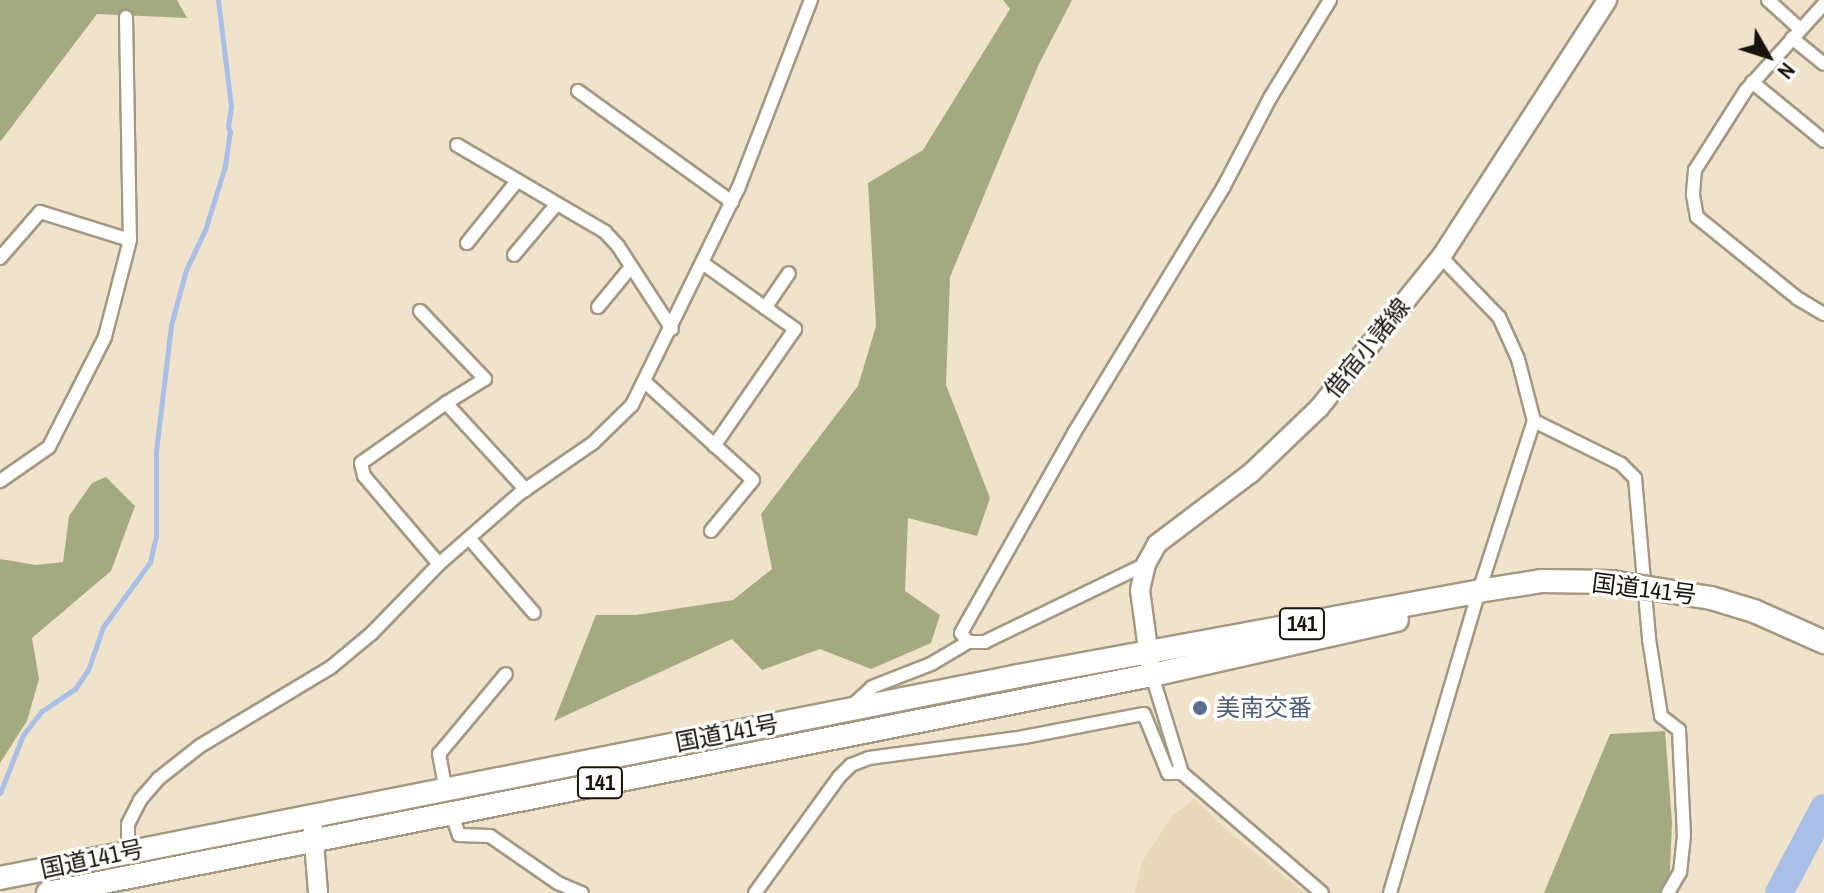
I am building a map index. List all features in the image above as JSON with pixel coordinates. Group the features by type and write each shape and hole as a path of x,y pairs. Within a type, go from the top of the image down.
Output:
{"highway":[{"name":"国道141号","path":"48,893 451,812 1150,664 1425,613 1456,595 1542,581 1612,582 1711,598 1754,611 1824,642"},
{"name":"国道141号","path":"0,878 445,787 850,709 1150,664"}],"main road":[{"name":"借宿小諸線","path":"1146,564 1157,544 1251,473 1319,408 1441,257 1607,0"},
{"path":"1146,564 1140,590 1150,664"},
{"path":"312,816 318,893"}],"street":[{"path":"128,851 128,824 140,800 158,779 200,746 330,668 372,633 439,564 469,538 526,490 616,424 646,383 704,264 732,202 811,0"},
{"path":"968,642 961,633 1074,433 1223,188 1270,98 1330,0"},
{"path":"1768,0 1824,64"},
{"path":"1824,4 1752,82 1695,170 1693,195 1697,217 1797,298 1824,314"},
{"path":"0,481 49,447 105,337 130,240 126,17"},
{"path":"1752,82 1824,141"},
{"path":"578,91 732,202"},
{"path":"457,145 605,232 672,329"},
{"path":"467,243 517,181"},
{"path":"514,255 556,205"},
{"path":"0,258 40,212 130,240"},
{"path":"1390,893 1479,591 1534,421 1518,359 1499,317 1441,257"},
{"path":"704,264 795,329 714,446"},
{"path":"598,307 631,267"},
{"path":"765,308 789,273"},
{"path":"420,311 485,379 361,463 364,476 439,564"},
{"path":"646,383 753,480 711,531"},
{"path":"446,403 526,490"},
{"path":"1534,421 1621,464 1635,478 1649,639 1661,716 1679,730 1684,835 1680,872 1668,893"},
{"path":"469,538 534,613"},
{"path":"850,709 872,687 931,664 968,642 985,642 1146,564"},
{"path":"1150,664 1182,773 1322,893"},
{"path":"445,787 439,754 506,674"},
{"path":"755,893 830,788 851,765 869,758 1024,737 1144,714 1168,773 1182,773"},
{"path":"451,812 459,835 490,836 558,883 582,893"}],"shaded area":[{"path":"1194,799 1228,831 1305,893 1135,893 1142,862 1173,815"}],"green space":[{"path":"0,0 177,0 187,18 97,14 0,142"},
{"path":"1003,0 1072,0 1038,66 950,277 946,385 990,498 977,536 908,518 905,591 940,615 931,643 871,669 820,649 762,670 732,639 554,721 596,615 636,615 733,600 772,569 761,514 858,386 876,326 868,183 923,150 1010,9"},
{"path":"106,477 135,506 111,571 32,638 39,679 27,721 0,763 0,559 36,565 63,562 69,516 92,483"},
{"path":"1665,731 1672,822 1669,893 1544,893 1610,734"}],"waterway":[{"path":"0,793 23,735 42,711 75,689 88,670 103,627 150,562 156,536 156,451 171,325 186,270 205,230 225,166 230,132 231,106 218,0"},
{"path":"1779,893 1824,808"}],"place":[{"name":"美南交番","path":"1200,708"}]}
